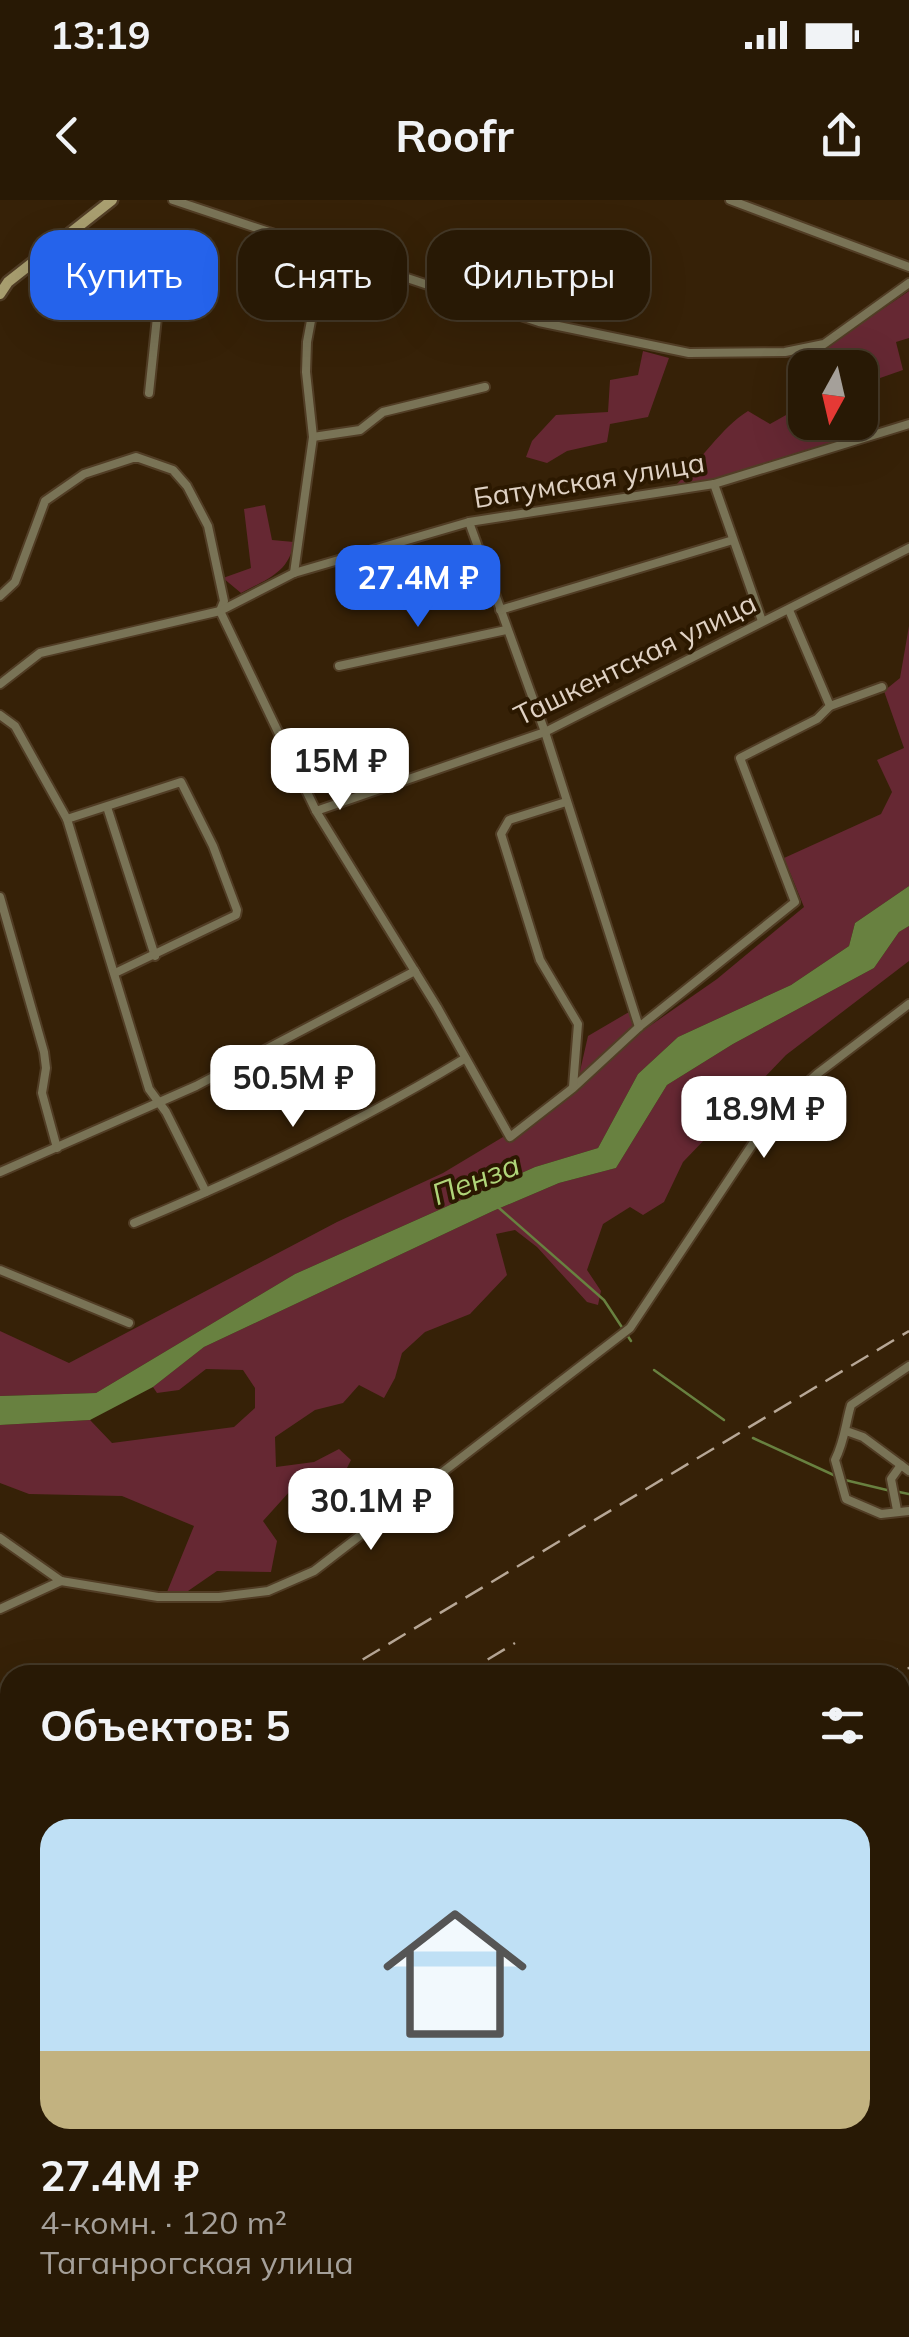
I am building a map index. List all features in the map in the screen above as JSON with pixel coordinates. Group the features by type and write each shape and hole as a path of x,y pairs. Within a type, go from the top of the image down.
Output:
{"street":[{"path":"0,294 8,282 112,200"},
{"path":"173,200 262,230"},
{"path":"730,200 909,268"},
{"path":"76,228 112,275 152,308 156,317 149,393"},
{"path":"407,278 539,322 689,352 725,354 785,352 824,344 909,283"},
{"path":"294,572 313,437 307,342 311,320"},
{"path":"313,437 360,430 383,412 485,387"},
{"name":"Батумская улица","path":"0,684 40,653 220,612 294,572 469,522 714,484 909,424"},
{"path":"0,596 15,582 45,501 84,474 136,457 173,470 187,486 208,526 224,601 220,612 316,811 415,971 510,1137 794,902 740,758 816,720 830,706 882,687"},
{"path":"714,484 762,622"},
{"path":"469,522 544,732 639,1027"},
{"path":"500,610 733,540"},
{"name":"Ташкентская улица","path":"316,811 544,732 909,548"},
{"path":"789,610 830,706"},
{"path":"338,666 506,630"},
{"path":"0,715 15,726 67,819 148,1088 166,1112 206,1192"},
{"path":"67,819 181,782 213,846 237,910 236,915 115,974"},
{"path":"566,802 508,820 501,834 540,960 578,1024 573,1088"},
{"path":"106,807 155,956"},
{"path":"0,897 44,1052 42,1093 57,1148"},
{"path":"0,1172 261,1054 415,971"},
{"path":"0,1538 61,1581 158,1596 219,1597 268,1591 298,1578 362,1537 630,1328 772,1115 909,1004"},
{"path":"134,1223 404,1096 464,1059"},
{"path":"0,1270 129,1324"},
{"path":"909,1366 851,1405 848,1432 835,1460 846,1499 881,1514 909,1511"},
{"path":"848,1432 872,1442 905,1468 890,1479 897,1510"},
{"path":"0,1609 61,1581"}],"shaded area":[{"path":"909,291 909,338 896,342 903,370 878,379 878,350 824,349"},
{"path":"643,351 669,358 648,417 610,424 607,442 567,451 547,463 526,457 532,441 556,415 608,412 610,380 638,375"},
{"path":"748,411 770,424 788,414 788,440 849,440 713,481 676,485 720,435"},
{"path":"265,505 272,540 294,542 291,553 275,574 241,593 223,578 251,568 244,509"},
{"path":"909,626 909,886 855,923 849,946 791,985 678,1037 638,1074 598,1148 535,1167 295,1274 96,1393 0,1396 0,1331 69,1363 337,1222 443,1173 503,1137 511,1142 575,1093 588,1036 629,1012 641,1032 717,979 804,907 784,858 881,814 892,792 877,760 904,748 884,691 900,678"},
{"path":"909,886 909,926 899,932 874,968 733,1044 667,1085 616,1168 559,1183 493,1211 204,1347 153,1387 90,1420 0,1425 0,1396 96,1393 295,1274 535,1167 598,1148 638,1074 678,1037 791,985 849,946 855,923"},
{"path":"909,926 909,961 786,1055 683,1162 664,1202 643,1215 630,1207 603,1224 587,1270 601,1291 598,1305 587,1302 537,1247 515,1230 496,1234 507,1275 470,1314 425,1332 402,1353 384,1398 359,1385 343,1403 315,1410 275,1437 276,1467 314,1462 339,1449 351,1460 340,1482 291,1490 263,1521 277,1541 271,1572 217,1571 188,1591 167,1592 194,1526 122,1496 29,1494 0,1483 0,1425 90,1420 112,1443 234,1427 255,1408 255,1388 243,1370 206,1369 179,1390 157,1393 153,1387 204,1347 493,1211 559,1183 616,1168 667,1085 733,1044 874,968 899,932"}],"waterway":[{"path":"499,1208 604,1300 631,1341"},
{"path":"654,1370 724,1420"},
{"path":"753,1438 838,1477"},
{"path":"845,1480 891,1491"},
{"path":"899,1492 909,1494"}],"railway":[{"path":"354,1665 909,1331"},
{"path":"479,1665 515,1643"}],"water label":[{"name":"Пенза","path":"476,1180"}]}
